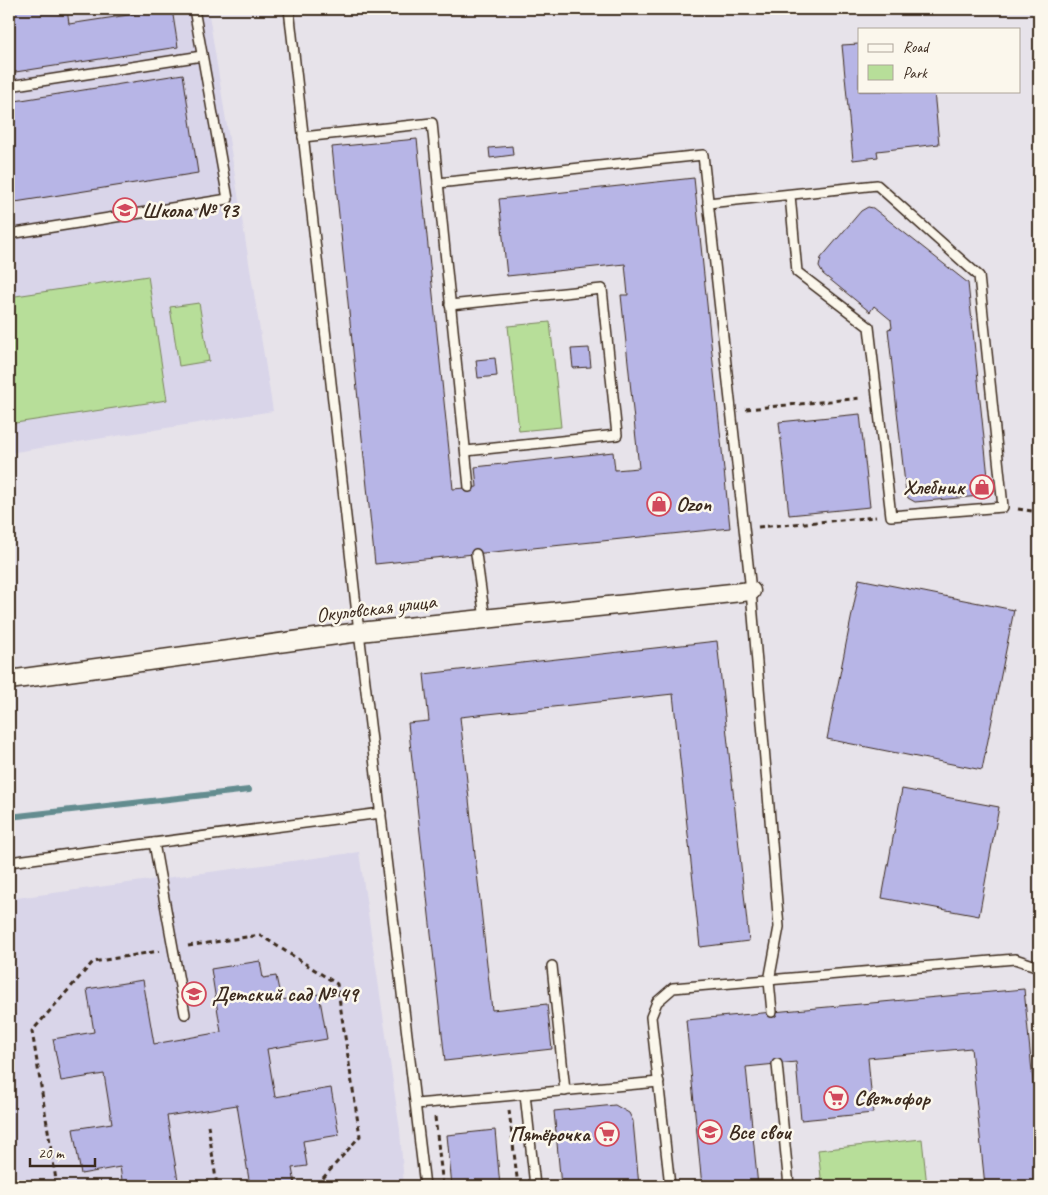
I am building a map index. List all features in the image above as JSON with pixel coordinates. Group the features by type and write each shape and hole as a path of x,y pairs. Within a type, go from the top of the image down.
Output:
{"street":[{"name":"Окуловская улица","path":"9,680 359,632 750,592"}],"lane":[{"path":"9,234 228,199 194,9"},
{"path":"289,9 359,632 425,1186"},
{"path":"9,86 202,56"},
{"path":"303,137 432,123 469,487"},
{"path":"438,183 703,155 750,592 779,927 769,980 772,1012"},
{"path":"708,203 877,185 979,276 1003,507 891,516 869,327 797,272 790,195"},
{"path":"450,305 602,289 617,436 466,451"},
{"path":"476,554 485,619"},
{"path":"9,862 381,813"},
{"path":"154,843 185,1014"},
{"path":"670,1186 651,1017 657,1002 673,988 1015,958 1039,967"},
{"path":"552,966 565,1091"},
{"path":"777,1064 789,1186"},
{"path":"416,1104 659,1082"},
{"path":"525,1094 535,1186"}],"path":[{"path":"730,411 878,396"},
{"path":"1034,438 1039,437"},
{"path":"1003,507 1039,512"},
{"path":"742,528 891,516"},
{"path":"56,1186 32,1031 92,962 260,935 338,984 360,1136 316,1186"},
{"path":"500,1110 509,1109 518,1186"},
{"path":"442,1186 435,1116 444,1116"},
{"path":"208,1125 217,1186"}],"shaded area":[{"name":"Школа № 93","path":"9,9 208,9 273,411 9,453"},
{"name":"Детский сад № 49","path":"359,852 400,1130 404,1186 9,1186 9,899"}],"green space":[{"path":"148,276 167,400 9,424 9,297"},
{"path":"199,303 209,361 179,366 170,307"},
{"path":"550,322 561,427 519,431 508,326"},
{"path":"922,1139 927,1186 822,1186 818,1150"}],"building":[{"path":"9,9 67,9 69,24 135,14 134,9 172,9 178,47 9,73"},
{"path":"858,44 858,92 934,92 939,144 877,151 878,157 853,160 842,45"},
{"path":"183,74 198,173 9,203 9,102"},
{"path":"417,139 453,489 477,487 475,467 613,452 615,470 639,468 621,295 628,295 625,264 507,276 499,199 694,178 730,528 375,564 332,147"},
{"path":"512,146 513,155 490,158 489,148"},
{"path":"868,207 873,208 968,283 989,487 987,492 980,496 915,502 908,498 906,493 888,329 892,328 891,320 874,306 870,312 823,274 819,267 821,258 861,211"},
{"path":"589,348 591,367 573,368 571,349"},
{"path":"495,358 497,376 478,378 476,360"},
{"path":"860,414 870,507 789,515 779,422"},
{"path":"859,579 1014,610 982,770 827,739"},
{"path":"717,641 749,941 700,947 673,694 460,717 492,1010 547,1004 552,1049 445,1061 408,723 429,721 424,674"},
{"path":"902,789 999,807 979,916 882,898"},
{"path":"260,961 263,978 276,976 281,1000 319,994 327,1039 267,1049 275,1097 331,1088 339,1135 303,1141 307,1166 292,1168 295,1184 250,1186 237,1105 167,1116 179,1186 123,1186 120,1167 81,1174 73,1129 112,1123 104,1074 61,1081 53,1039 94,1032 87,989 143,980 154,1044 221,1032 211,969"},
{"path":"1024,989 1039,1144 1039,1186 985,1186 971,1048 868,1058 873,1113 801,1120 796,1062 746,1067 758,1186 702,1186 686,1020"},
{"path":"615,1105 629,1113 633,1121 639,1186 561,1186 554,1111"},
{"path":"495,1130 500,1186 452,1186 447,1135"}],"waterway":[{"path":"9,817 249,790"}],"place":[{"name":"Школа № 93","path":"125,210"},
{"name":"Хлебник","path":"982,487"},
{"name":"Ozon","path":"659,504"},
{"name":"Детский сад № 49","path":"194,994"},
{"name":"Светофор","path":"836,1098"},
{"name":"Все свои","path":"710,1132"},
{"name":"Пятёрочка","path":"607,1134"}]}
